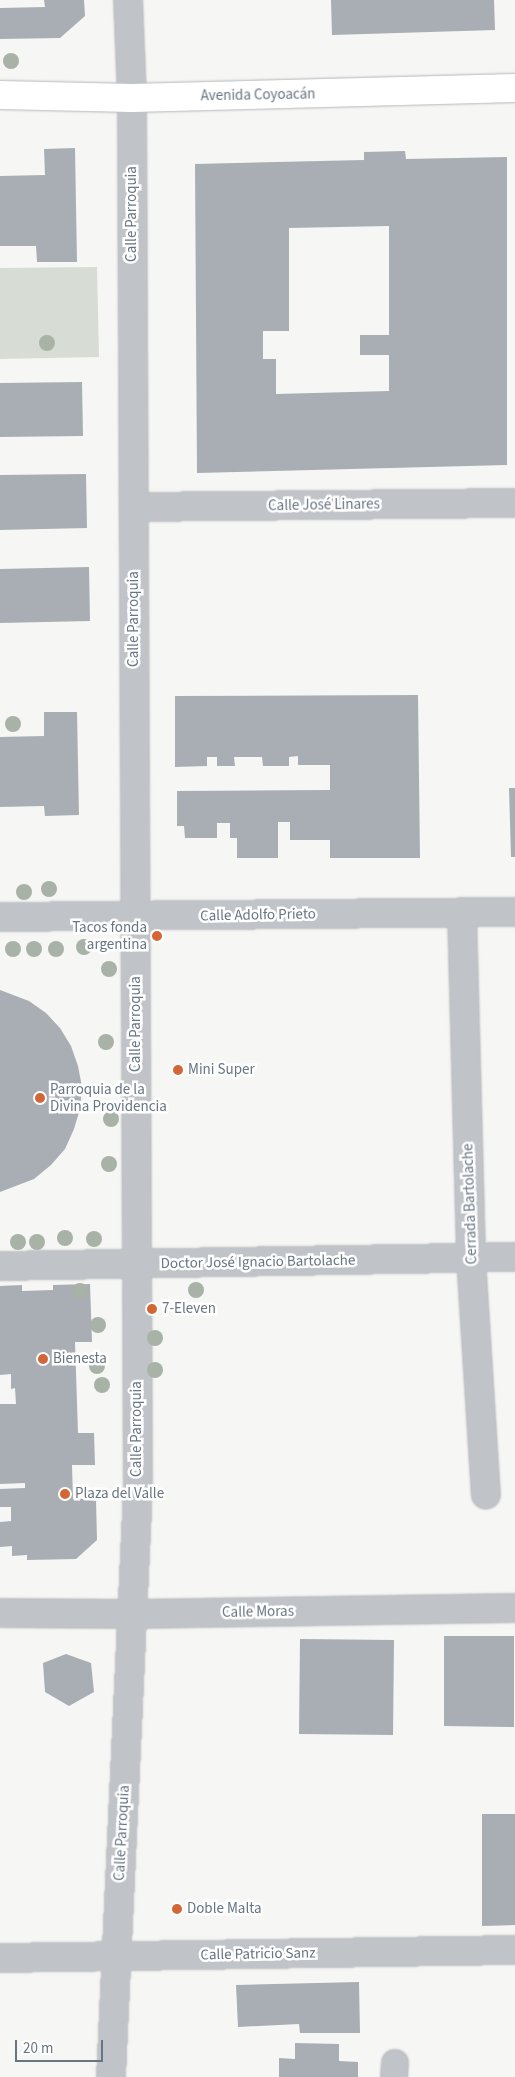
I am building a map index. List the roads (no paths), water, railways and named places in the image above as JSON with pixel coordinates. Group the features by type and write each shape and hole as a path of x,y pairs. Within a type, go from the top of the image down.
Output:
{"main road":[{"name":"Avenida Coyoacán","path":"0,95 132,98 515,88"}],"street":[{"name":"Calle Parroquia","path":"111,2077 134,1614 138,1490 132,98 128,0"},
{"name":"Calle José Linares","path":"134,507 515,503"},
{"name":"Cerrada Bartolache","path":"462,912 471,1258 486,1495"},
{"name":"Calle Adolfo Prieto","path":"0,917 515,912"},
{"name":"Doctor José Ignacio Bartolache","path":"0,1266 515,1257"},
{"name":"Calle Moras","path":"0,1613 134,1614 515,1608"},
{"name":"Calle Patricio Sanz","path":"0,1958 515,1950"}],"place":[{"name":"Tacos fonda argentina","path":"157,936"},
{"name":"Mini Super","path":"178,1070"},
{"name":"Parroquia de la Divina Providencia","path":"40,1098"},
{"name":"7-Eleven","path":"152,1309"},
{"name":"Bienesta","path":"43,1359"},
{"name":"Plaza del Valle","path":"65,1494"},
{"name":"Doble Malta","path":"177,1909"}]}
